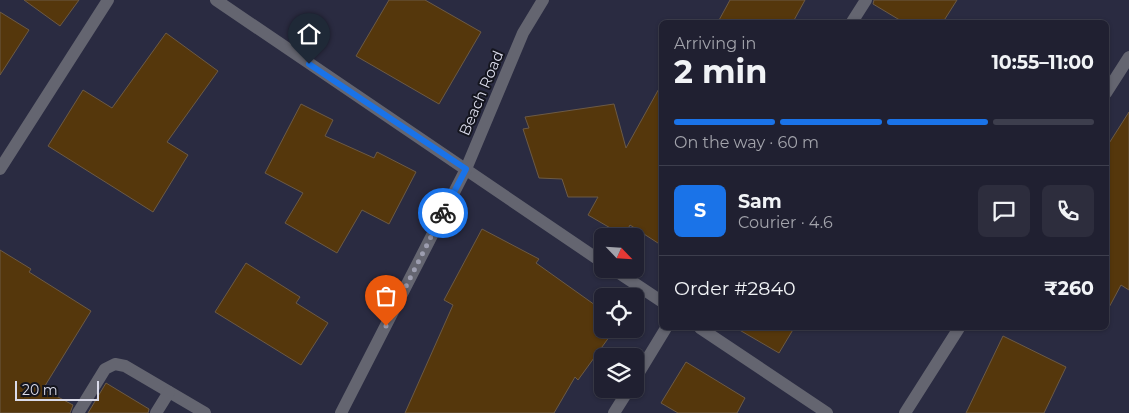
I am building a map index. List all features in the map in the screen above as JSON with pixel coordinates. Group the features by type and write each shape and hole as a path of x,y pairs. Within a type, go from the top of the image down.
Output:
{"street":[{"path":"0,169 108,0"},
{"path":"216,0 594,257"},
{"name":"Beach Road","path":"342,413 466,169 523,33 543,0"},
{"path":"853,20 866,0"},
{"path":"1109,88 1129,57"},
{"path":"626,278 659,300"},
{"path":"644,364 665,330"},
{"path":"703,330 827,413"},
{"path":"905,413 958,330"},
{"path":"78,413 105,369 115,364 125,366 205,413"},
{"path":"156,413 169,392"},
{"path":"614,413 623,398"}],"building":[{"path":"24,0 79,0 60,26"},
{"path":"389,0 425,0 481,32 439,104 356,56"},
{"path":"730,0 805,0 794,20 719,20"},
{"path":"874,0 957,0 944,20 900,20 873,4"},
{"path":"0,12 29,30 0,75"},
{"path":"166,33 218,71 167,142 188,155 153,212 48,146 83,90 112,108"},
{"path":"659,89 659,244 644,234 644,228 635,228 630,225 628,228 610,228 588,215 598,197 568,197 562,179 539,178 523,129 529,128 525,117 614,104 626,148"},
{"path":"301,104 333,120 325,136 374,158 377,152 416,172 389,224 362,210 337,253 285,223 303,193 265,173"},
{"path":"1129,112 1129,290 1121,285 1109,307 1109,143"},
{"path":"482,229 539,259 536,263 594,304 594,338 608,338 601,348 594,348 594,358 578,380 575,377 554,413 405,413 453,305 444,300"},
{"path":"0,250 31,269 29,272 91,311 43,389 73,405 70,413 0,413"},
{"path":"246,263 300,297 296,303 328,323 301,365 215,312"},
{"path":"739,330 793,330 779,353"},
{"path":"1003,336 1066,367 1044,413 966,413"},
{"path":"686,362 745,398 737,413 678,413 661,403"},
{"path":"106,383 149,409 148,413 88,413"}],"way so far":[{"path":"386,326 443,213"}],"route":[{"path":"309,64 466,169 443,213"}]}
